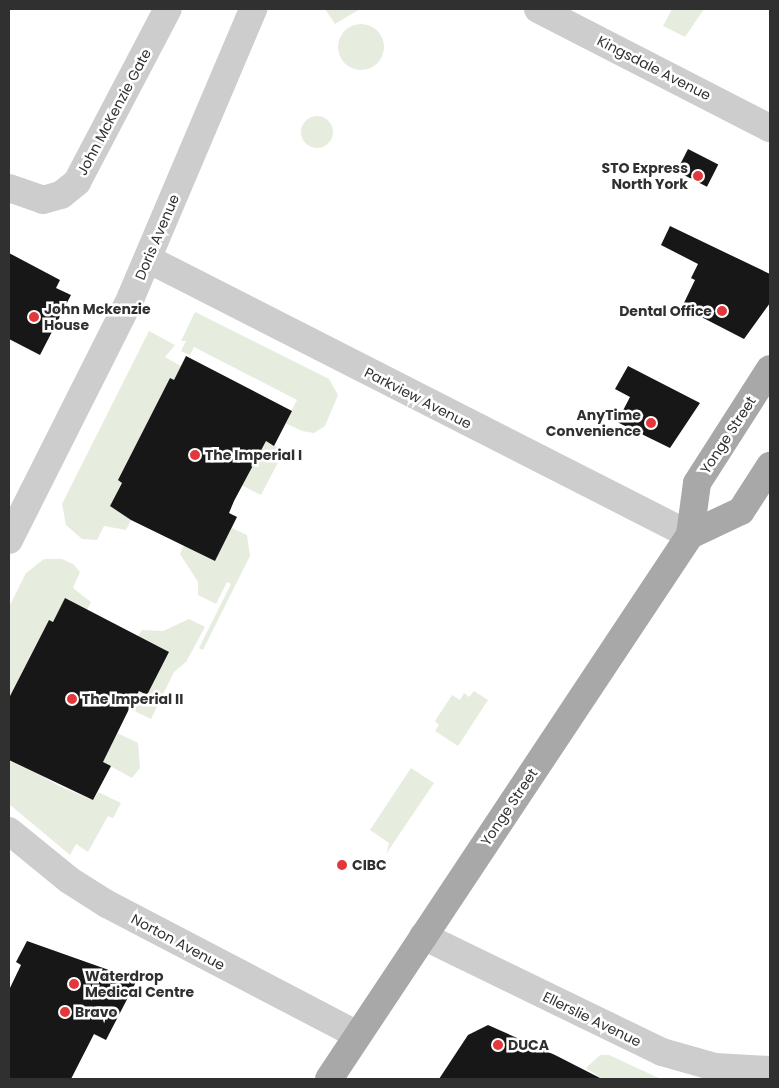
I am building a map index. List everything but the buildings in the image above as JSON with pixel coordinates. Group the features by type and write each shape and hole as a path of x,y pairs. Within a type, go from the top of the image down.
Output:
{"main road":[{"name":"Yonge Street","path":"329,1079 690,535 697,483 770,369"},
{"path":"690,535 741,512 770,466"}],"street":[{"name":"John McKenzie Gate","path":"13,190 34,199 52,200 77,182 168,9"},
{"name":"Doris Avenue","path":"9,540 148,259 253,9"},
{"name":"Kingsdale Avenue","path":"538,9 770,128"},
{"name":"Parkview Avenue","path":"148,259 690,535"},
{"name":"Norton Avenue","path":"9,831 56,871 107,904 358,1035"},
{"name":"Ellerslie Avenue","path":"423,936 662,1052 715,1067 770,1070"}],"shaded area":[{"path":"325,9 360,9 335,24"},
{"path":"672,9 704,9 685,37 663,26"},
{"path":"361,24 374,28 380,34 384,47 380,60 374,66 361,70 348,66 342,60 338,47 342,34 348,28"},
{"path":"317,116 323,117 328,121 332,126 332,138 328,143 323,147 317,148 311,147 306,143 302,138 301,132 302,126 306,121 311,117"},
{"path":"195,312 329,379 338,395 325,426 314,433 302,431 285,423 297,400 194,347 190,355 181,351 186,341 181,341"},
{"path":"149,331 175,345 165,357 181,366 174,380 170,378 118,480 122,483 110,506 132,518 126,530 104,526 97,540 82,539 66,525 62,504"},
{"path":"266,441 284,451 261,495 239,484"},
{"path":"232,528 247,535 250,556 203,650 199,648 231,584 227,582 216,604 198,595 198,582 180,554 184,545 215,560"},
{"path":"44,559 62,559 73,564 80,572 73,588 91,602 87,610 65,599 53,622 49,620 9,698 9,607 26,573"},
{"path":"189,619 205,627 186,662 174,672 151,719 126,707 139,691 147,695 169,653 138,636 142,630 163,631"},
{"path":"474,691 488,700 458,746 435,731 439,725 435,721 452,695 460,700 464,693 469,697"},
{"path":"117,733 138,743 140,768 132,778 103,762"},
{"path":"9,757 61,787 93,800 98,792 121,803 113,818 108,816 88,852 76,844 70,855 9,804"},
{"path":"411,768 434,783 386,854 389,843 370,830"},
{"path":"600,1055 609,1055 661,1079 602,1079 586,1068"}],"place":[{"name":"STO Express North York","path":"698,176"},
{"name":"Dental Office","path":"722,311"},
{"name":"John Mckenzie House","path":"34,317"},
{"name":"AnyTime Convenience","path":"651,423"},
{"name":"The Imperial I","path":"195,455"},
{"name":"The Imperial II","path":"72,699"},
{"name":"CIBC","path":"342,865"},
{"name":"Waterdrop Medical Centre","path":"74,984"},
{"name":"Bravo","path":"65,1012"},
{"name":"DUCA","path":"498,1045"}]}
